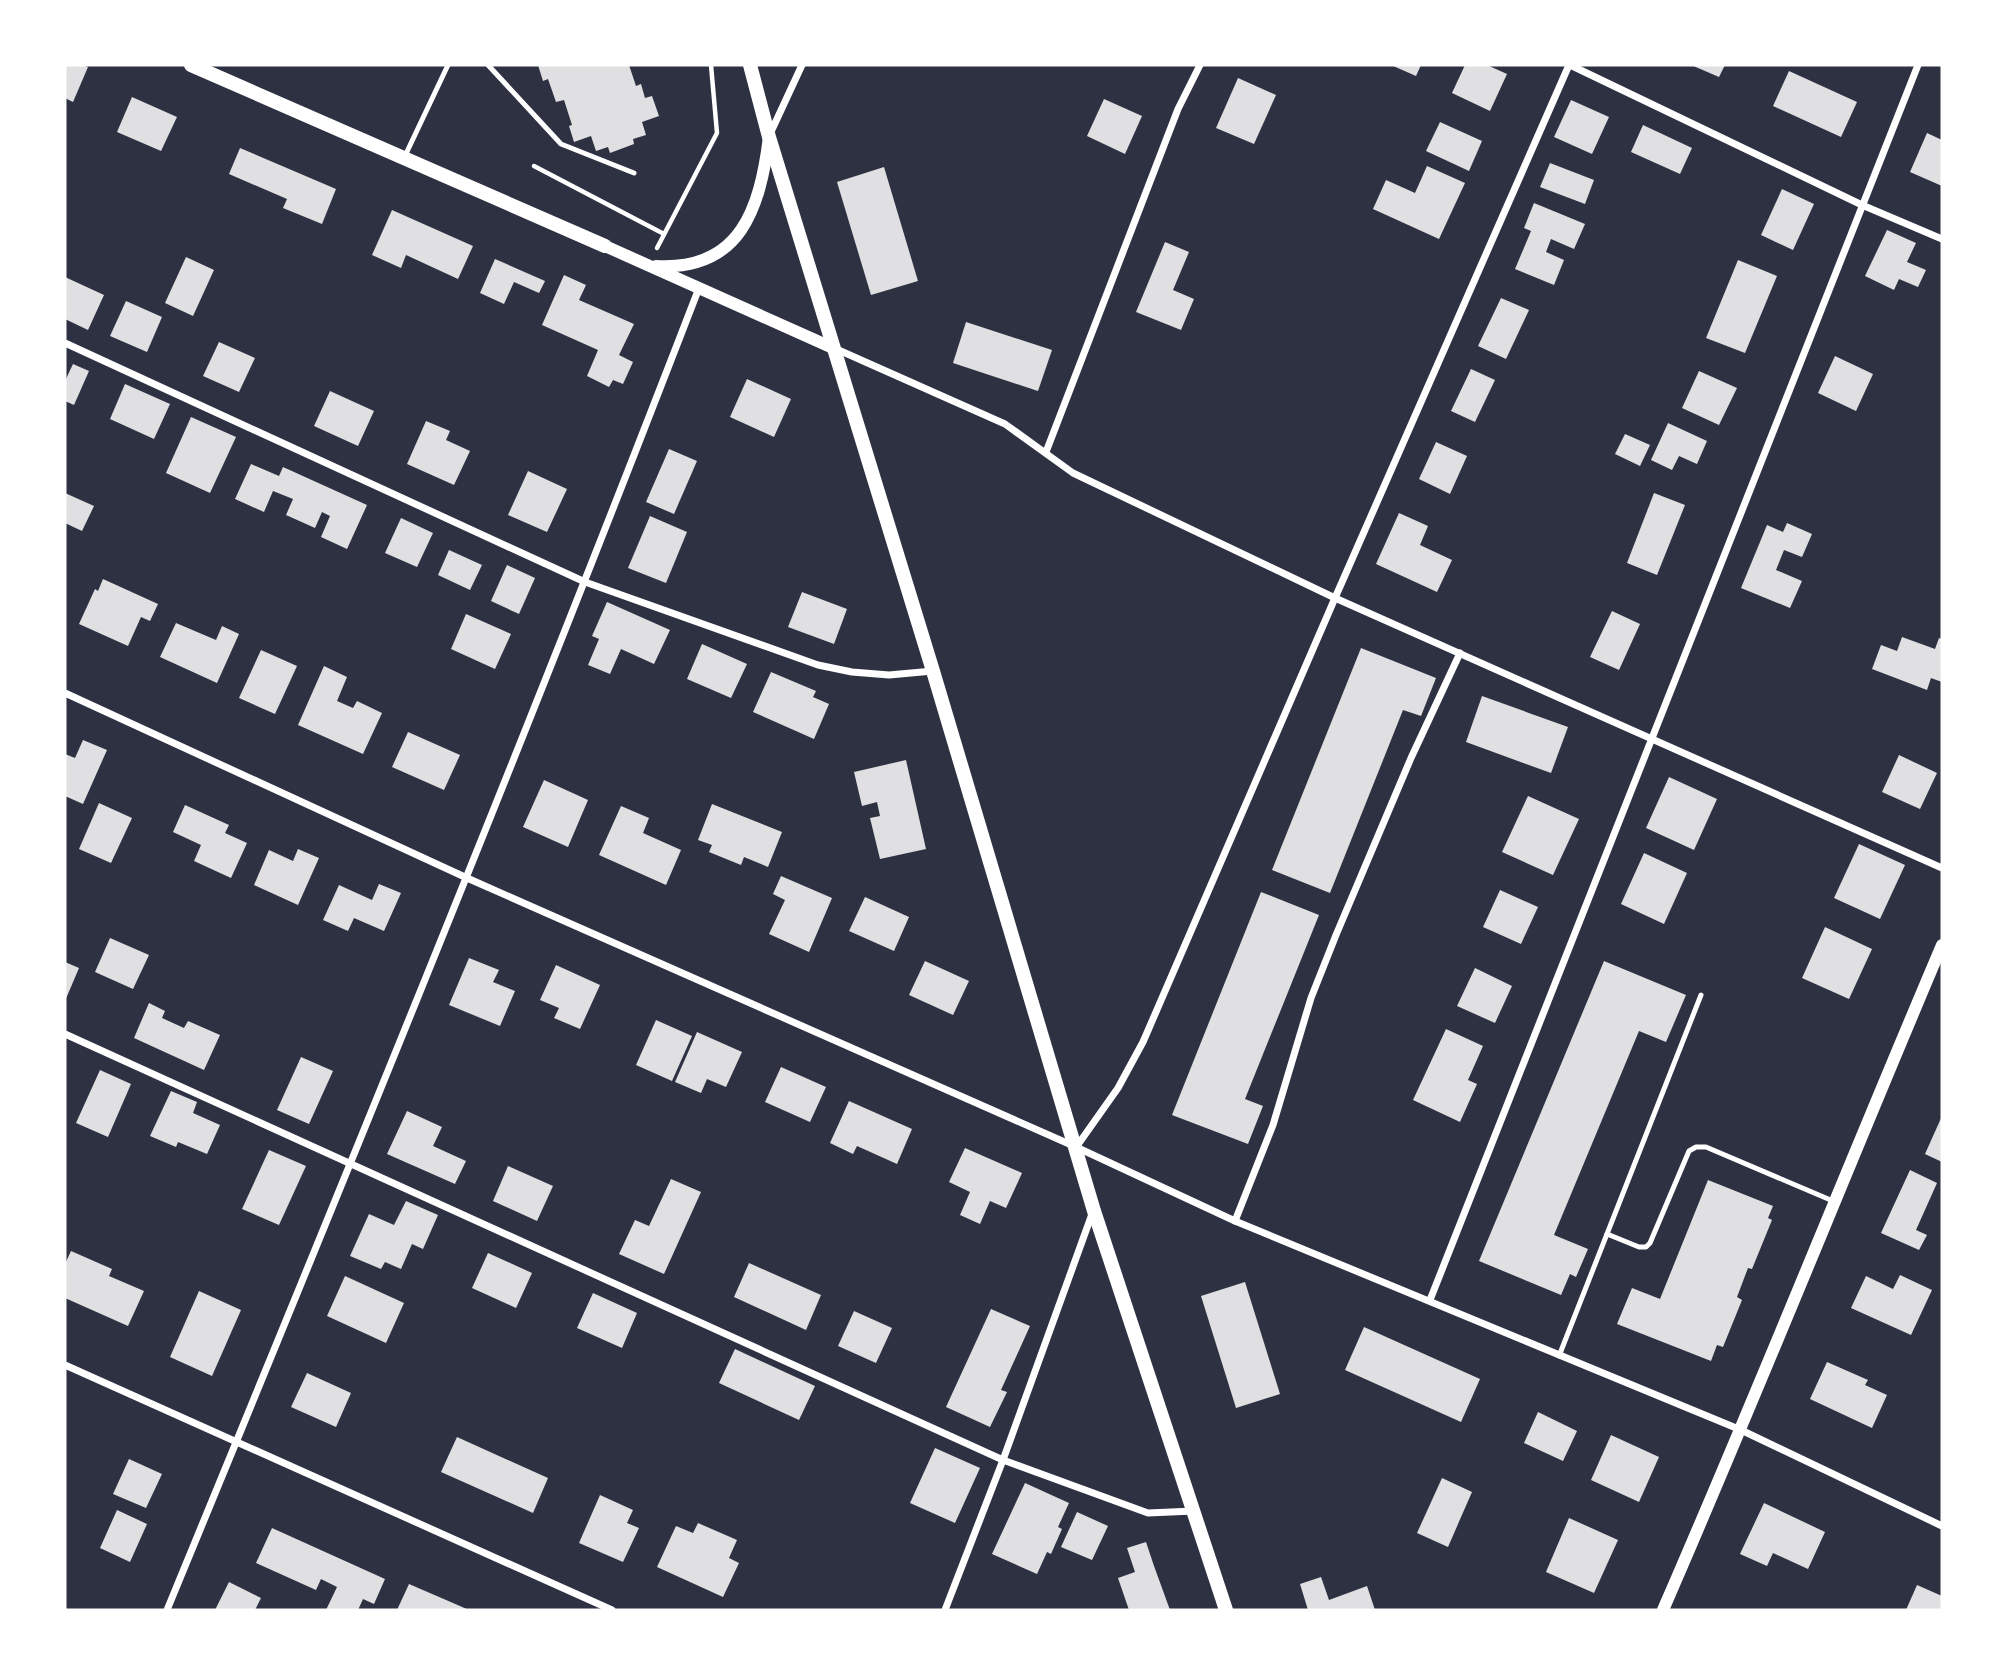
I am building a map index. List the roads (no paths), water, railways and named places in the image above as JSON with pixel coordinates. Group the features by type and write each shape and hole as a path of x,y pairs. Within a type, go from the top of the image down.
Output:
{"main road":[{"path":"191,65 604,246"},
{"path":"750,65 769,137 933,671 1094,1210 1226,1610"}],"street":[{"path":"648,265 677,267 701,262 720,253 734,240 746,223 762,183 769,137 802,65"},
{"path":"1046,452 1178,110 1200,65"},
{"path":"1076,1147 1118,1088 1143,1042 1569,65 1862,205 1942,239"},
{"path":"1430,1300 1918,65"},
{"path":"604,246 970,407 1005,424 1073,473 1335,598 1942,868"},
{"path":"167,1610 467,878 699,288"},
{"path":"65,343 585,582 818,664 852,672 888,675 933,671"},
{"path":"1235,1221 1273,1125 1311,998 1411,758 1460,653"},
{"path":"65,693 467,878 1076,1147 1235,1221 1741,1430 1942,1525"},
{"path":"1663,1610 1741,1430 1833,1202 1942,945"},
{"path":"65,1034 1003,1460 1148,1513 1194,1511"},
{"path":"945,1610 1094,1210"},
{"path":"65,1365 612,1610"}],"lane":[{"path":"404,158 448,65"},
{"path":"488,65 561,144 634,173"},
{"path":"1559,1356 1701,995"},
{"path":"1607,1234 1639,1247 1646,1247 1689,1151 1696,1147 1706,1147 1833,1202"}]}
